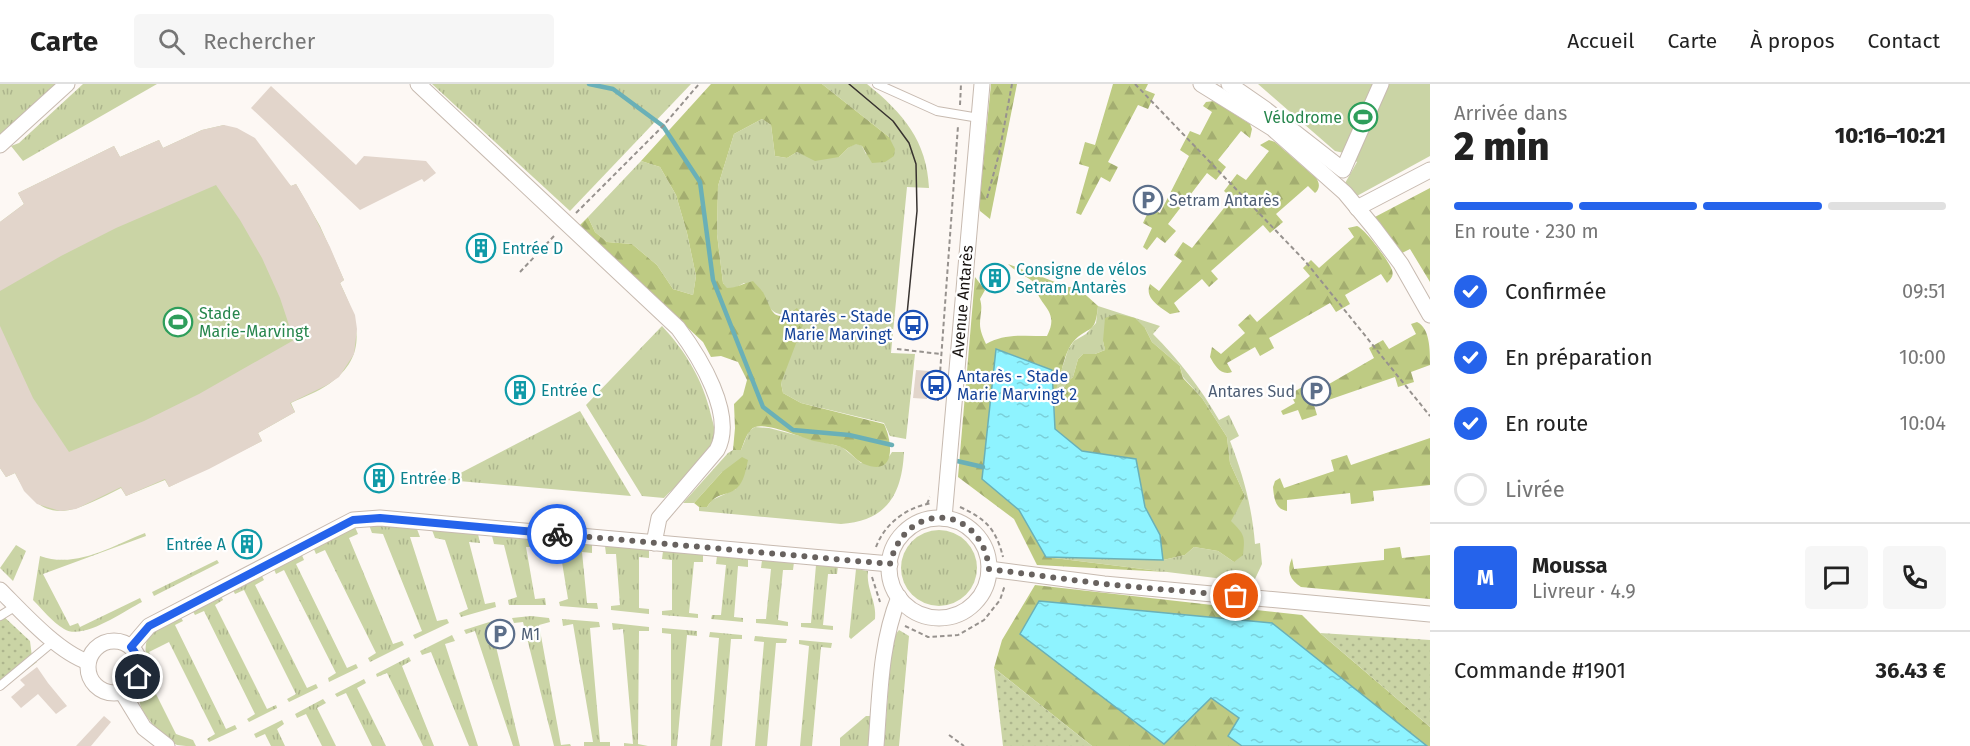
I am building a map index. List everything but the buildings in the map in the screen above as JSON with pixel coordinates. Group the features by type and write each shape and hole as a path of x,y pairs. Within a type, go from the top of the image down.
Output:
{"street":[{"path":"0,146 66,84"},
{"path":"417,84 678,328 694,349 706,372 717,401 723,430 722,441 717,450 659,518 654,543"},
{"name":"Avenue Antarès","path":"944,518 982,84"},
{"path":"1201,84 1272,128 1345,194 1401,264 1430,315"},
{"path":"1228,84 1265,109 1343,171 1381,84"},
{"path":"1357,208 1430,170"},
{"path":"131,647 149,626 353,520 380,518 890,564"},
{"path":"944,518 959,522 976,535 987,554 989,569 986,584 979,598 968,609 939,618 923,615 910,608 899,597 890,576 890,564 893,549 902,535 914,525 928,519 944,518"},
{"path":"989,569 1104,584 1430,614"},
{"path":"0,590 54,641 81,660 88,662"},
{"path":"876,746 884,656 891,617 899,597"},
{"path":"114,641 131,647 138,656 140,666 138,677 132,686 122,692 112,694 93,683 89,674 88,662 98,647 114,641"},
{"path":"122,692 144,728 167,746"}],"lane":[{"path":"877,84 937,111 978,118"},
{"path":"0,616 16,606"},
{"path":"0,686 54,641"}],"path":[{"path":"520,272 699,84"},
{"path":"938,401 961,84"},
{"path":"984,207 991,189 1012,84"},
{"path":"1135,84 1305,261 1430,416"},
{"path":"897,349 941,354"},
{"path":"927,504 930,496"},
{"path":"873,554 887,527 901,514 935,502"},
{"path":"954,505 980,517 998,538 1006,565"},
{"path":"871,574 878,599 891,617 896,622 928,637 958,635 984,620 1000,600 1005,584"},
{"path":"949,735 964,746"}],"green space":[{"path":"0,84 58,84 0,138"},
{"path":"83,84 157,84 23,161 11,146 19,143"},
{"path":"432,84 691,84 570,211"},
{"path":"711,84 822,84 889,137 895,149 894,156 885,162 872,163 862,146 856,144 839,157 815,161 797,152 787,158 775,156 771,125 762,119 734,134 718,186 717,234 723,283 727,288 731,288 753,281 763,292 771,310 778,316 783,316 797,308 802,315 803,325 781,383 783,393 801,403 884,424 890,448 887,462 882,466 874,467 864,464 841,447 761,426 750,431 741,450 733,450 734,404 743,395 747,380 738,362 721,356 711,357 703,342 579,226 588,217 595,232 607,242 632,244 657,265 673,289 693,295 696,276 676,195 660,167 641,161"},
{"path":"822,84 867,84 902,117 911,129 924,156 929,188 907,187 891,353 915,354 906,439 890,436 884,423 801,403 783,393 781,383 788,315 773,311 762,291 744,283 727,289 723,283 717,234 718,186 734,134 762,119 771,125 775,156 787,158 797,152 809,157 839,157 856,143 862,146 866,154 889,137"},
{"path":"991,84 1017,84 990,219 980,211 979,206"},
{"path":"1113,84 1148,84 1145,90 1155,94 1148,109 1138,105 1108,162 1118,167 1110,182 1101,177 1081,215 1076,213 1089,167 1079,164 1085,142 1095,145"},
{"name":"Vélodrome","path":"1258,84 1430,84 1430,156 1355,197 1344,185 1357,162 1344,153 1335,151"},
{"path":"1214,101 1250,124 1252,129 1250,138 1241,131 1218,160 1226,167 1216,180 1207,173 1168,224 1176,231 1165,243 1157,237 1147,250 1143,247 1152,228 1143,223 1150,208 1160,213 1189,156 1180,150 1190,131 1200,135 1212,112 1203,106 1206,102"},
{"name":"Stade Marie-Marvingt","path":"224,125 291,186 296,184 320,226 344,280 340,283 352,310 357,336 351,361 329,384 291,403 295,412 258,433 262,441 169,487 165,480 126,496 121,488 75,509 62,511 49,509 37,503 15,473 6,477 0,468 0,222 24,204 18,193 114,146 120,157 159,140 163,148 202,130"},
{"path":"1269,140 1275,142 1316,178 1319,184 1318,190 1315,193 1308,186 1276,214 1283,222 1270,233 1263,225 1211,271 1218,279 1209,287 1202,279 1174,303 1180,312 1170,314 1151,298 1150,284 1159,291 1182,261 1174,255 1183,242 1192,248 1232,198 1224,191 1237,174 1246,180 1269,151 1260,145"},
{"path":"641,161 660,167 676,195 696,276 693,295 673,289 657,265 632,244 607,242 595,232 588,217"},
{"path":"1430,188 1430,282 1410,249 1400,254 1373,218"},
{"path":"1357,226 1371,239 1390,266 1393,274 1387,283 1381,274 1345,295 1350,304 1336,312 1330,303 1269,338 1274,348 1260,356 1255,347 1227,363 1232,372 1225,373 1214,364 1210,357 1212,347 1221,354 1245,333 1238,325 1250,314 1257,322 1310,276 1303,268 1311,260 1319,268 1354,237 1348,228"},
{"path":"1008,264 1068,287 1077,287 1098,306 1097,316 1093,326 1069,348 1053,396 1052,370 996,349 982,479 1020,510 1046,557 1167,572 1037,565 1014,519 958,477 975,277 985,290 980,299 980,324 986,344 1008,337 1047,336 1051,327 1050,314 1040,298 1035,283"},
{"path":"1098,306 1160,326 1153,334 1189,374 1219,420 1229,415 1239,436 1230,441 1246,491 1255,544 1260,543 1262,564 1255,579 1248,582 1046,557 1163,560 1185,555 1194,547 1218,551 1234,562 1230,521 1245,496 1230,463 1227,437 1202,398 1183,377 1180,366 1152,342 1145,328 1103,341 1105,350 1095,354 1083,354 1078,359 1073,377 1067,382 1054,406 1053,396 1068,350 1074,341 1086,334 1096,323"},
{"path":"1117,314 1135,318 1145,328 1152,342 1180,366 1183,378 1202,398 1227,437 1230,463 1245,496 1231,521 1244,540 1243,555 1234,562 1218,551 1194,547 1185,555 1163,560 1160,535 1145,507 1136,459 1082,451 1055,429 1054,406 1067,382 1073,377 1078,359 1083,354 1095,354 1105,350 1103,341 1105,318"},
{"path":"1417,322 1427,334 1430,365 1411,372 1414,382 1398,387 1395,377 1314,405 1317,415 1302,420 1298,410 1283,415 1281,411 1295,403 1290,394 1304,386 1310,395 1374,358 1369,348 1383,340 1389,349 1416,334 1411,324"},
{"path":"662,326 686,356 698,378 708,402 715,436 705,456 664,498 642,496 586,405"},
{"path":"580,411 631,496 447,480"},
{"path":"755,427 769,428 842,447 861,463 885,463 892,452 904,452 900,481 889,503 881,511 857,522 841,524 699,511 699,507 707,507 712,500 736,489 722,472 694,503 683,503 728,453 741,450 749,431"},
{"path":"1430,438 1430,485 1373,491 1374,501 1351,504 1350,493 1287,500 1287,511 1280,508 1276,502 1273,487 1275,481 1280,478 1284,488 1334,471 1331,460 1347,455 1351,465"},
{"path":"742,457 748,460 743,479 737,488 730,493 718,496 707,507 699,507 694,503 722,472"},
{"path":"369,525 417,529 420,537 410,537 437,621 447,619 449,623 415,639 413,635 422,631 383,534 372,533"},
{"path":"355,527 358,534 349,538 393,644 402,641 404,645 370,662 368,658 376,653 325,550 316,554 313,547"},
{"path":"432,530 478,534 480,543 469,542 485,604 495,602 496,607 461,617 459,613 468,609 445,540 435,538"},
{"path":"939,530 954,533 966,541 974,553 977,568 974,583 966,595 954,603 939,606 924,603 912,595 904,583 901,568 904,553 912,541 924,533"},
{"path":"145,533 146,536 43,574 70,626 78,623 80,627 140,598 142,602 92,628 72,632 55,623 33,600 40,556 67,560 80,558"},
{"path":"492,536 535,539 537,547 526,547 535,599 545,598 546,605 509,605 508,600 517,597 504,545 494,544"},
{"path":"549,541 592,545 592,553 582,552 587,603 597,603 598,609 560,606 559,602 568,599 560,550 550,548"},
{"path":"16,545 26,551 13,581 0,568"},
{"path":"605,546 649,550 649,558 639,557 639,608 649,609 649,614 611,610 611,606 620,605 616,554 606,554"},
{"path":"1400,547 1402,558 1430,555 1430,599 1301,587 1290,575 1289,567 1292,558 1294,569 1384,560 1384,549"},
{"path":"663,551 703,554 703,562 694,562 689,613 698,614 698,618 662,615 662,611 672,610 672,560 662,559"},
{"path":"301,553 304,560 296,564 347,668 356,664 358,668 329,682 328,678 336,673 284,570 276,574 273,567"},
{"path":"717,556 748,558 748,567 738,566 734,617 743,618 743,622 711,619 712,615 721,615 726,565 716,564"},
{"path":"217,560 219,563 154,596 152,592"},
{"path":"762,560 794,562 793,570 783,570 778,620 788,622 788,626 756,623 756,619 766,619 771,569 761,568"},
{"path":"816,565 838,566 837,574 828,574 823,625 833,626 833,630 801,627 801,623 811,623"},
{"path":"856,569 868,571 875,619 851,639 849,637"},
{"path":"261,574 264,580 255,585 307,688 316,684 318,688 289,702 287,699 296,694 244,590 235,594 232,588"},
{"path":"1035,585 1302,615 1430,727 1430,746 1427,746 1272,623 1164,744 1211,697 1240,718 1228,736 1242,746 1092,746 994,668 1002,640"},
{"path":"220,594 223,600 215,605 267,709 276,705 277,708 249,722 247,719 255,714 204,611 195,615 191,608"},
{"path":"0,613 30,641 32,657 37,662 0,690"},
{"path":"179,614 183,621 175,625 226,729 235,725 237,729 209,742 207,739 215,734 169,642 149,652 155,664 150,682 176,734 193,740 196,746 177,745 172,742 150,721 140,704 146,672 147,640 155,629"},
{"path":"531,616 549,618 550,622 539,625 561,745 570,744 571,746 554,746 523,622 514,623 512,618"},
{"path":"499,619 500,623 491,626 520,746 513,746 475,631 466,634 464,630"},
{"path":"562,619 599,622 600,627 590,628 600,742 610,742 610,746 584,746 584,742 593,742 573,624 563,626"},
{"path":"612,623 649,627 649,631 639,631 638,744 648,746 624,746 624,743 633,744 623,629 613,630"},
{"path":"662,628 697,631 697,636 687,635 677,746 671,746 671,634 662,633"},
{"path":"899,630 909,636 899,746 884,746 892,639"},
{"path":"710,632 742,635 742,639 731,639 722,746 710,746 719,638 709,637"},
{"path":"1320,633 1430,640 1430,727"},
{"path":"452,635 455,641 445,644 478,746 469,746 431,652 422,655 420,651"},
{"path":"755,636 787,639 786,643 776,643 767,746 755,746 764,642 754,641"},
{"path":"799,640 832,643 831,648 821,647 812,746 800,746 809,646 799,644"},
{"path":"409,657 411,661 402,666 434,746 423,746 387,673 377,677 376,674"},
{"path":"994,668 1092,746 1003,746"},
{"path":"364,679 366,683 357,688 386,746 372,746 346,693 337,697 335,694"},
{"path":"323,699 326,703 317,708 336,746 322,746 306,714 297,718 295,714"},
{"path":"866,716 873,716 870,746 840,746 840,738"},
{"path":"282,720 284,724 277,729 285,746 271,746 265,734 256,738 254,734"}],"water":[{"path":"996,349 1052,370 1055,429 1082,451 1136,459 1145,507 1160,535 1163,560 1046,557 1019,510 982,479"},
{"path":"1039,601 1272,623 1427,746 1242,746 1228,736 1239,718 1211,698 1164,744 1020,634"}],"waterway":[{"path":"589,84 613,89 663,126 700,182 713,280 763,407 793,430 849,435 892,445"},
{"path":"957,461 983,467"}],"tram line":[{"path":"849,84 893,121 909,143 916,164 917,211 906,325"}],"way so far":[{"path":"557,534 890,564 893,549 902,535 914,525 928,519 944,518 959,522 981,541 987,554 989,569 1104,584 1236,596"}],"place":[{"name":"Vélodrome","path":"1363,117"},
{"name":"Setram Antarès","path":"1148,200"},
{"name":"Entrée D","path":"481,248"},
{"name":"Consigne de vélos Setram Antarès","path":"995,278"},
{"name":"Stade Marie-Marvingt","path":"178,322"},
{"name":"Antarès - Stade Marie Marvingt","path":"913,325"},
{"name":"Antarès - Stade Marie Marvingt 2","path":"936,385"},
{"name":"Entrée C","path":"520,390"},
{"name":"Antares Sud","path":"1316,391"},
{"name":"Entrée B","path":"379,478"},
{"name":"Entrée A","path":"247,544"},
{"name":"M1","path":"500,634"}],"route":[{"path":"138,677 140,666 138,656 131,647 149,626 353,520 380,518 557,534"}]}
